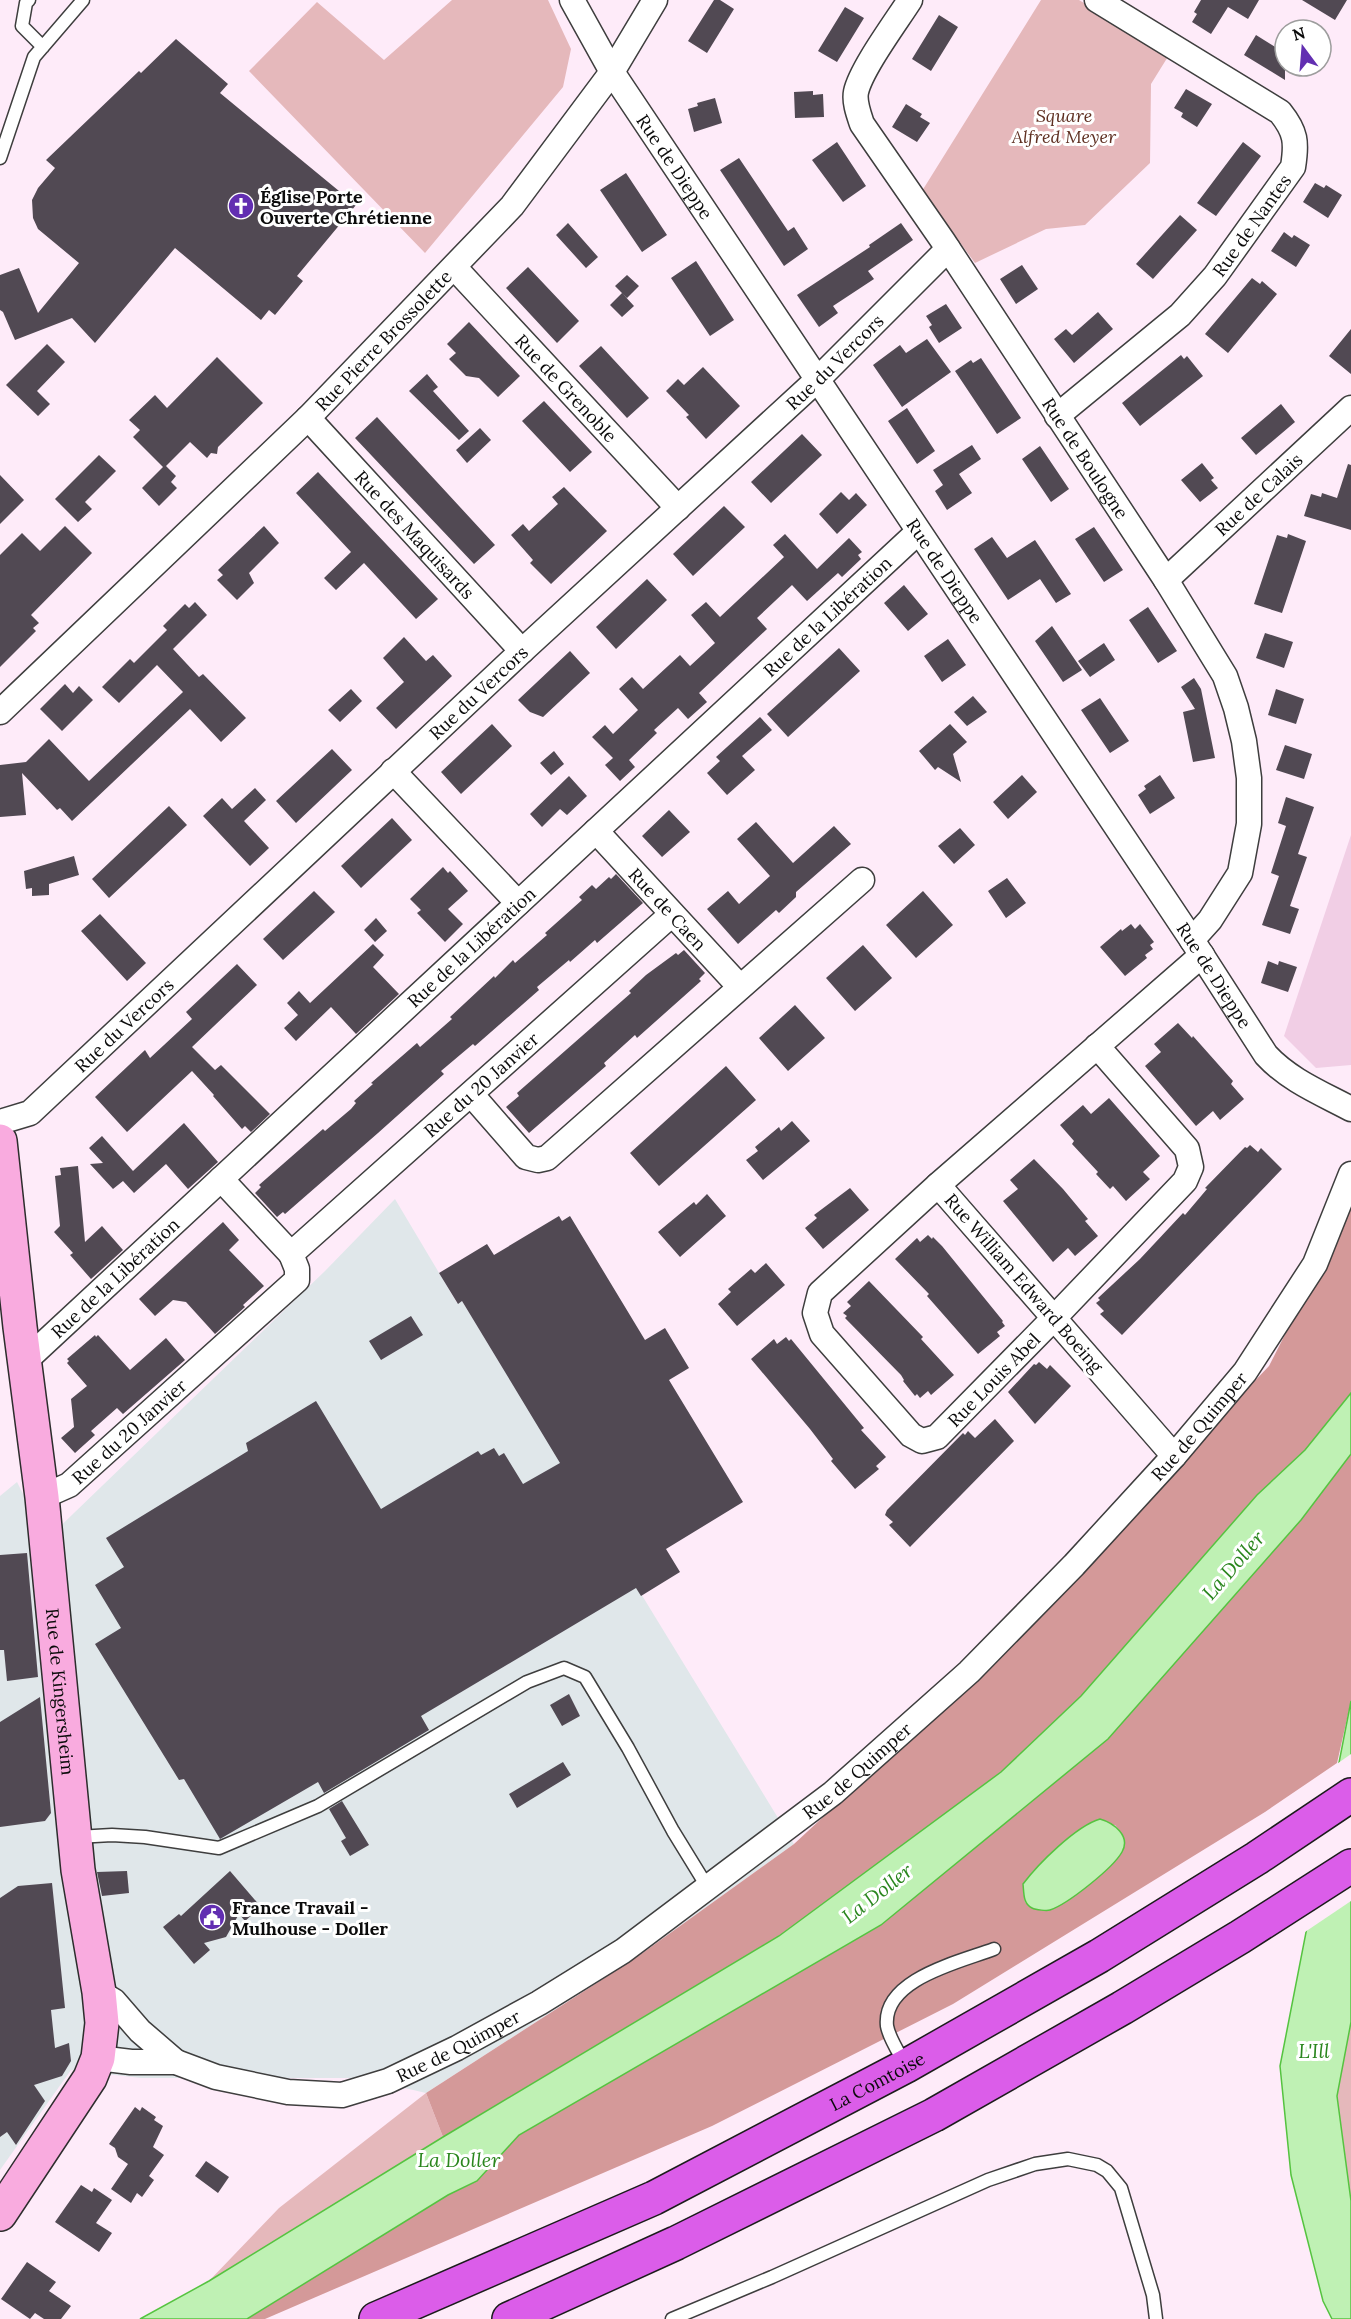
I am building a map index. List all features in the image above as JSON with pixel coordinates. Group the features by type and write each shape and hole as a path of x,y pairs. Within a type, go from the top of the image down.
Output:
{"highway":[{"name":"La Comtoise","path":"376,2319 654,2198 906,2066 1099,1956 1257,1858 1351,1795"},
{"path":"509,2319 676,2242 934,2115 1122,2008 1240,1937 1351,1866"}],"main road":[{"name":"Rue de Kingersheim","path":"0,1141 10,1330 24,1362 42,1497 78,1870 99,1992 102,2023 98,2058 81,2093 0,2214"}],"street":[{"name":"Rue de Dieppe","path":"572,0 612,72 1197,947 1266,1055 1295,1080 1351,1109"},
{"name":"Rue Pierre Brossolette","path":"0,712 308,418 512,206 612,72 655,0"},
{"name":"Rue de Boulogne","path":"910,0 867,67 856,93 862,124 948,249 1166,580 1225,676 1236,708 1244,741 1249,778 1249,824 1240,873 1210,920 1197,947"},
{"name":"Rue de Nantes","path":"1057,416 1180,315 1215,276 1293,167 1296,146 1292,126 1280,112 1097,0"},
{"name":"Rue du Vercors","path":"0,1122 30,1113 393,771 817,380 948,249"},
{"name":"Rue de Grenoble","path":"454,267 678,508"},
{"name":"Rue de Calais","path":"1166,580 1351,408"},
{"name":"Rue des Maquisards","path":"308,418 522,651"},
{"name":"Rue de la Libération","path":"24,1362 918,532"},
{"name":"Rue Pierre Brossolette","path":"0,686 19,678 69,645"},
{"path":"393,771 518,903"},
{"name":"Rue de Caen","path":"596,831 740,987"},
{"path":"471,1094 526,1158 538,1160 547,1158 862,880"},
{"name":"Rue du 20 Janvier","path":"42,1497 69,1485 297,1280 297,1269 291,1254 672,914"},
{"name":"Rue William Edward Boeing","path":"1174,1456 938,1185 1097,1046 1197,947"},
{"name":"Rue Louis Abel","path":"938,1185 820,1293 815,1313 822,1334 911,1435 922,1441 937,1437 1054,1318 1185,1180 1191,1167 1187,1149 1097,1046"},
{"name":"Rue de Quimper","path":"99,1992 114,2001 140,2031 176,2062 216,2077 288,2092 342,2095 388,2081 457,2048 623,1951 833,1793 969,1672 1074,1565 1174,1456 1245,1372 1315,1264 1351,1174"},
{"path":"221,1179 291,1254"},
{"name":"Rue de Quimper","path":"98,2058 131,2062 176,2062"}],"lane":[{"path":"28,0 22,26 43,47"},
{"path":"0,158 34,57 83,0"},
{"path":"75,1837 112,1835 145,1837 219,1848 318,1806 526,1682 564,1668 585,1677 708,1888"},
{"path":"906,2066 887,2028 888,2007 902,1989 929,1973 994,1949"},
{"path":"672,2319 772,2277 988,2180 1035,2164 1068,2159 1097,2165 1107,2171 1121,2188 1153,2295 1156,2319"}],"shaded area":[{"path":"1351,835 1351,1065 1316,1068 1284,1036"},
{"path":"395,1199 457,1303 462,1301 794,1844 637,1957 426,2093 362,2078 141,2078 71,2070 0,2170 0,1496 17,1482 46,1540 325,1271"},
{"path":"1351,1205 1351,1393 1305,1450 1257,1495 1081,1696 1001,1772 779,1936 443,2137 426,2093 637,1957 794,1844 969,1682 1269,1366"},
{"path":"1351,1454 1351,1701 1337,1763 1265,1812 953,2004 712,2126 265,2319 247,2319 448,2195 477,2181 519,2135 881,1925 1301,1520","holes":["1115,1825 1124,1842 1033,1909 1025,1902 1023,1884 1032,1872 1070,1837"]}],"green space":[{"path":"452,0 548,0 571,49 563,87 425,253 249,71 317,2 384,60"},
{"name":"Square Alfred Meyer","path":"1041,0 1079,0 1169,55 1151,84 1150,163 1085,225 1046,229 975,263 922,191"},
{"path":"1351,2022 1351,2201 1337,2096"},
{"path":"426,2093 443,2137 209,2281 279,2208"}],"water":[{"name":"La Doller","path":"1351,1393 1351,1454 1301,1520 1108,1739 881,1925 519,2135 477,2181 448,2195 247,2319 140,2319 209,2281 443,2137 779,1936 1001,1772 1081,1696 1257,1495 1305,1450"},
{"name":"L'Ill","path":"1351,1701 1351,2022 1337,2096 1351,2201 1351,2319 1332,2319 1323,2301 1291,2175 1280,2066"},
{"path":"1100,1819 1111,1824 1123,1836 1124,1846 1117,1859 1068,1901 1050,1910 1029,1906 1024,1898 1023,1884 1069,1837"}],"pier":[{"path":"1351,1754 1351,1901 1302,1934 1334,1766"}],"building":[{"path":"714,0 720,0 734,9 707,53 688,41"},
{"path":"1201,0 1259,0 1248,19 1228,7 1211,34 1192,22 1197,14 1194,12"},
{"path":"1302,0 1347,0 1335,20"},
{"path":"845,7 864,18 837,62 818,51"},
{"path":"939,15 958,27 931,71 912,59"},
{"path":"1256,35 1273,46 1273,73 1244,55"},
{"path":"176,39 228,84 220,93 356,205 297,276 303,281 275,315 269,310 261,320 175,248 95,343 72,318 15,340 0,310 0,275 19,268 38,313 79,263 38,229 33,218 32,200 38,188 55,168 46,160"},
{"path":"1186,89 1212,104 1197,127 1181,117 1183,113 1174,108"},
{"path":"813,91 813,95 823,94 824,117 795,118 794,92"},
{"path":"715,98 722,123 694,132 688,109 698,106 697,103"},
{"path":"906,104 922,114 920,117 930,123 917,142 892,127"},
{"path":"837,142 866,186 843,202 812,160"},
{"path":"1243,142 1261,156 1216,216 1197,203"},
{"path":"739,158 788,231 794,227 808,249 784,266 720,170"},
{"path":"626,173 667,235 642,252 600,190"},
{"path":"1315,183 1324,188 1326,185 1342,195 1328,218 1303,202"},
{"path":"1180,215 1197,230 1153,279 1136,264"},
{"path":"568,223 598,257 586,268 556,235"},
{"path":"901,223 913,240 868,271 874,279 833,306 838,313 819,327 797,295 870,247 869,245"},
{"path":"1284,232 1310,245 1296,267 1271,251"},
{"path":"696,261 734,320 710,336 671,278"},
{"path":"1022,265 1038,289 1016,304 1000,279"},
{"path":"528,267 579,321 557,343 506,288"},
{"path":"627,275 639,286 627,298 615,286"},
{"path":"1252,278 1260,284 1262,281 1277,294 1228,353 1205,334"},
{"path":"622,293 634,306 622,317 610,305"},
{"path":"946,304 962,328 939,343 929,327 932,325 926,316"},
{"path":"1098,312 1113,329 1074,363 1054,339 1066,329 1072,335"},
{"path":"469,322 520,376 498,397 479,378 466,376 449,359 456,353 447,344"},
{"path":"1351,329 1351,374 1329,356"},
{"path":"927,339 951,372 902,407 873,365 900,345 906,353"},
{"path":"47,344 65,362 37,391 50,404 38,416 6,385"},
{"path":"601,346 649,398 627,418 579,366"},
{"path":"1181,355 1184,359 1187,356 1203,376 1140,426 1122,403"},
{"path":"217,357 263,403 218,447 217,454 211,453 207,458 190,442 166,466 176,476 171,482 177,488 159,506 142,488 163,467 133,437 140,430 129,420 155,395 167,408"},
{"path":"981,358 1021,418 997,434 955,371 971,360 973,363"},
{"path":"703,367 740,406 706,439 686,417 689,415 666,391 678,379 684,385"},
{"path":"427,374 438,387 433,391 469,431 459,440 409,391"},
{"path":"544,401 592,452 570,472 522,421"},
{"path":"1281,404 1295,422 1256,455 1241,438"},
{"path":"907,408 935,451 917,464 888,421"},
{"path":"377,417 495,545 474,564 355,438"},
{"path":"480,428 491,440 467,463 456,450"},
{"path":"802,434 822,455 771,503 751,482"},
{"path":"972,445 981,459 959,474 972,493 947,510 935,491 943,485 933,470"},
{"path":"1040,446 1069,489 1051,502 1022,459"},
{"path":"99,455 116,471 85,502 92,509 78,522 55,499"},
{"path":"1202,463 1214,478 1211,480 1218,488 1200,502 1181,480"},
{"path":"1348,464 1351,465 1351,530 1304,516 1311,494 1321,497 1322,493 1337,498"},
{"path":"318,472 438,599 416,619 364,563 336,590 324,578 351,552 296,493"},
{"path":"0,475 24,500 0,524"},
{"path":"564,487 607,531 551,584 530,563 533,560 511,535 523,524 529,531 558,504 552,497"},
{"path":"841,492 849,500 856,493 867,505 837,534 819,514"},
{"path":"724,506 745,527 693,576 673,554"},
{"path":"65,526 92,553 31,615 39,623 33,628 36,631 0,667 0,555 22,533 40,551"},
{"path":"264,526 279,543 249,573 254,583 237,600 217,580 223,575 218,570"},
{"path":"1094,527 1123,570 1104,582 1075,539"},
{"path":"785,534 817,569 849,538 862,552 858,555 861,559 842,577 838,573 807,601 792,585 757,618 767,629 699,693 707,702 688,719 678,708 654,730 657,733 629,760 635,767 620,781 605,765 613,758 592,737 605,725 613,734 638,710 619,689 632,677 643,689 680,655 690,666 715,643 691,615 706,602 720,617 784,557 773,545"},
{"path":"1288,534 1306,541 1282,613 1254,604 1277,535 1287,538"},
{"path":"992,537 1007,558 1035,540 1071,594 1056,603 1040,579 1008,600 974,549"},
{"path":"647,579 667,600 616,649 596,627"},
{"path":"904,585 928,614 908,631 884,603"},
{"path":"195,602 207,615 173,649 199,677 203,674 246,718 221,742 190,709 72,821 60,808 57,810 22,773 26,815 0,817 0,765 26,762 49,739 89,781 183,692 157,665 119,703 102,687 130,659 134,663 167,630 163,626 185,604 189,608"},
{"path":"1148,607 1177,651 1158,663 1129,620"},
{"path":"1052,626 1082,670 1063,682 1035,641"},
{"path":"1265,633 1293,642 1284,668 1256,658"},
{"path":"404,637 426,661 433,655 452,676 396,729 376,708 404,682 383,658"},
{"path":"948,639 966,665 942,682 924,656"},
{"path":"1104,643 1115,660 1090,677 1078,661"},
{"path":"839,648 860,671 788,737 767,714"},
{"path":"570,651 590,673 543,717 530,712 518,700"},
{"path":"1194,678 1201,689 1215,758 1193,762 1183,712 1195,709 1181,687"},
{"path":"65,684 73,693 79,686 93,700 62,731 40,709"},
{"path":"351,689 362,701 340,722 328,710"},
{"path":"1276,689 1304,699 1296,724 1268,715"},
{"path":"973,696 987,712 967,726 954,712"},
{"path":"1100,698 1129,741 1110,753 1081,710"},
{"path":"760,717 772,730 742,756 755,770 727,795 707,773 720,761 716,757"},
{"path":"492,724 512,746 461,794 441,772"},
{"path":"950,724 967,742 953,754 961,782 938,767 935,770 919,751"},
{"path":"1285,745 1312,754 1304,779 1276,770"},
{"path":"332,749 352,770 296,823 276,801"},
{"path":"554,751 564,764 551,775 540,763"},
{"path":"1022,775 1037,792 1008,819 993,802"},
{"path":"1160,775 1175,798 1150,814 1138,795 1146,789 1144,786"},
{"path":"569,776 587,796 567,815 560,809 542,827 530,814"},
{"path":"255,788 266,800 244,821 269,848 250,866 203,816 222,798 232,809"},
{"path":"1286,797 1314,807 1298,854 1307,857 1290,906 1299,909 1290,934 1262,925 1279,876 1271,873 1286,826 1278,823"},
{"path":"169,806 187,825 109,898 92,879"},
{"path":"669,810 690,832 662,857 642,836"},
{"path":"392,818 412,840 361,888 341,866"},
{"path":"756,822 793,863 834,826 851,844 796,892 796,897 779,913 776,910 738,944 707,909 728,891 739,904 770,876 737,839"},
{"path":"960,828 975,845 954,864 938,846"},
{"path":"74,856 79,875 49,884 49,895 32,896 32,888 26,889 24,871"},
{"path":"443,867 448,873 450,871 468,891 448,909 463,924 445,942 417,913 421,910 410,899"},
{"path":"616,874 643,903 597,943 595,940 537,987 539,990 475,1046 473,1044 441,1071 444,1074 378,1133 285,1214 283,1212 277,1217 255,1193 261,1187 259,1185 323,1129 325,1131 351,1109 356,1103 354,1101 373,1084 371,1083 417,1043 420,1047 452,1019 450,1017 494,976 495,978 513,960 515,963 547,935 545,933 582,900 579,897 592,885 596,889"},
{"path":"1007,878 1026,903 1006,918 988,891"},
{"path":"314,891 335,912 283,960 263,939"},
{"path":"923,891 953,925 916,958 886,925"},
{"path":"100,914 146,963 127,981 81,931"},
{"path":"376,918 387,931 375,942 364,930"},
{"path":"1131,924 1135,929 1140,924 1154,942 1150,945 1153,949 1145,955 1147,958 1125,976 1100,947 1121,929 1122,931"},
{"path":"373,944 384,955 373,967 399,994 356,1034 331,1007 296,1041 284,1028 298,1015 287,1003 299,991 310,1003"},
{"path":"863,945 892,978 855,1011 826,978"},
{"path":"684,950 705,973 699,979 701,981 637,1038 635,1035 604,1063 606,1066 529,1133 506,1107 519,1096 517,1093 631,993 629,991 646,975 676,953 678,955"},
{"path":"1268,961 1278,965 1279,961 1297,967 1288,992 1261,983"},
{"path":"237,964 257,985 192,1047 215,1070 221,1065 270,1114 251,1132 245,1126 242,1129 192,1071 127,1132 95,1097 145,1050 150,1058 192,1019 186,1012"},
{"path":"795,1005 825,1038 788,1071 759,1038"},
{"path":"1178,1023 1192,1038 1193,1036 1233,1081 1231,1084 1244,1099 1220,1120 1213,1111 1196,1126 1145,1066 1161,1052 1154,1044"},
{"path":"726,1066 756,1100 659,1186 630,1153"},
{"path":"1109,1098 1160,1156 1143,1172 1150,1179 1126,1201 1113,1186 1110,1189 1096,1174 1098,1172 1072,1144 1074,1141 1060,1125 1083,1105 1091,1114"},
{"path":"792,1121 810,1141 763,1180 746,1160 758,1151 755,1147 779,1127 781,1131"},
{"path":"184,1123 218,1162 188,1189 166,1164 134,1193 123,1181 113,1189 90,1164 103,1163 89,1148 102,1136 133,1171"},
{"path":"1250,1145 1258,1152 1261,1148 1282,1169 1122,1335 1100,1314 1104,1311 1096,1303 1100,1300 1098,1298 1140,1259 1183,1213 1185,1215 1207,1189 1205,1188 1245,1147"},
{"path":"1034,1159 1088,1219 1085,1221 1098,1236 1075,1256 1068,1248 1053,1262 1003,1201 1018,1189 1010,1180"},
{"path":"78,1166 85,1242 102,1226 123,1250 91,1279 70,1255 73,1253 54,1232 60,1226 55,1176 61,1175 60,1168"},
{"path":"850,1188 869,1210 823,1249 805,1228 817,1218 814,1215"},
{"path":"707,1194 726,1216 680,1257 658,1232 694,1202 696,1205"},
{"path":"559,1216 562,1221 570,1216 645,1340 665,1328 689,1368 669,1380 743,1502 666,1549 680,1572 641,1596 636,1588 421,1716 429,1730 324,1793 318,1782 220,1839 184,1779 179,1780 95,1644 121,1628 95,1585 124,1567 106,1538 248,1451 246,1443 316,1401 381,1509 478,1451 481,1455 494,1448 499,1456 504,1453 523,1484 560,1463 462,1301 458,1304 439,1273 487,1244 494,1255"},
{"path":"223,1222 239,1240 229,1250 264,1286 215,1334 186,1302 173,1300 155,1316 139,1299"},
{"path":"928,1235 942,1246 1003,1321 1005,1326 997,1332 1000,1336 978,1354 927,1296 929,1294 895,1259 917,1238 920,1242"},
{"path":"766,1263 785,1285 737,1326 718,1304 731,1292 728,1289 751,1269 755,1273"},
{"path":"869,1281 923,1337 921,1339 954,1375 931,1395 928,1391 920,1398 917,1394 915,1396 901,1375 845,1318 847,1316 843,1313 851,1306 847,1302"},
{"path":"411,1316 423,1335 381,1360 369,1341"},
{"path":"95,1335 96,1337 98,1335 130,1370 166,1338 185,1360 123,1414 117,1408 91,1431 95,1435 75,1453 61,1438 74,1427 71,1399 87,1386 67,1363 69,1361 67,1359"},
{"path":"786,1337 789,1341 791,1339 864,1428 861,1430 886,1457 876,1466 879,1469 855,1489 831,1461 833,1459 810,1429 751,1359 774,1339 777,1344"},
{"path":"1039,1362 1047,1369 1050,1365 1071,1386 1035,1424 1008,1392 1034,1364"},
{"path":"995,1419 1014,1441 910,1547 889,1525 893,1522 885,1515 887,1510 963,1433 965,1435 968,1431 975,1438"},
{"path":"27,1553 38,1677 7,1681 4,1650 0,1650 0,1555"},
{"path":"569,1694 580,1716 562,1726 550,1705"},
{"path":"40,1697 51,1813 45,1821 0,1827 0,1722"},
{"path":"563,1762 571,1775 517,1808 509,1794"},
{"path":"342,1801 369,1845 350,1856 341,1841 346,1838 329,1809"},
{"path":"127,1871 129,1893 102,1896 97,1872"},
{"name":"France Travail - Mulhouse - Doller","path":"230,1871 261,1907 245,1921 239,1914 226,1937 204,1943 210,1950 194,1964 163,1927 179,1914 181,1916"},
{"path":"52,1883 65,2008 51,2010 55,2048 69,2043 71,2061 62,2076 34,2085 45,2101 16,2145 7,2132 0,2137 0,1898 18,1886"},
{"path":"135,2107 140,2111 142,2107 156,2117 154,2120 163,2126 153,2147 164,2155 149,2176 154,2180 142,2197 137,2193 131,2203 111,2189 128,2164 118,2157 115,2148 109,2144"},
{"path":"206,2161 229,2177 218,2193 195,2176"},
{"path":"81,2185 92,2192 94,2188 112,2200 96,2223 112,2233 99,2252 55,2222"},
{"path":"27,2262 56,2282 49,2291 71,2306 61,2319 44,2319 35,2313 30,2319 1,2299"}],"place":[{"name":"Église Porte Ouverte Chrétienne","path":"241,206"},
{"name":"France Travail - Mulhouse - Doller","path":"212,1917"}]}
